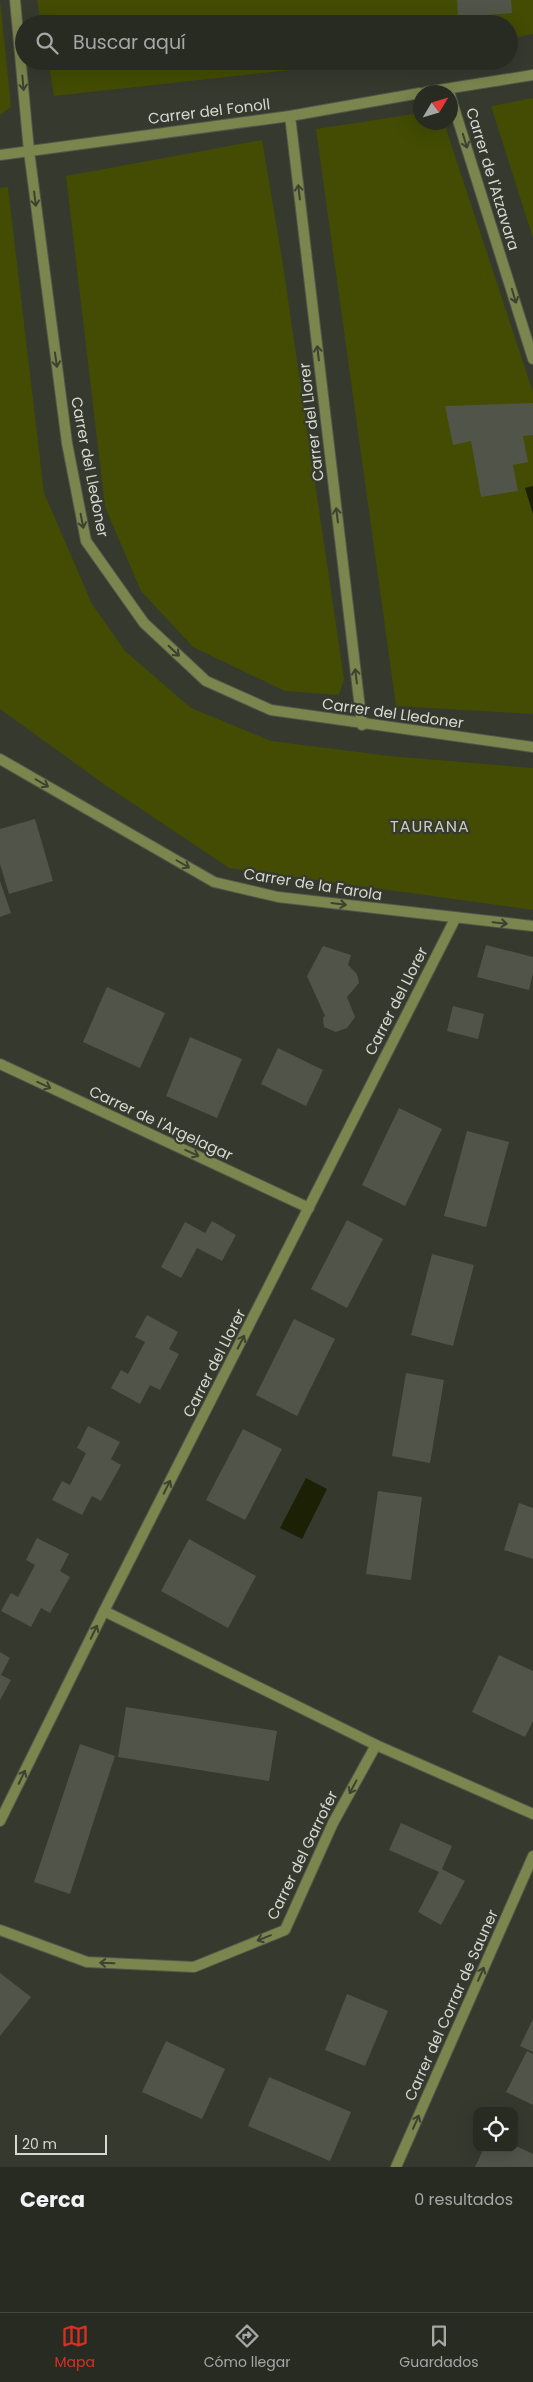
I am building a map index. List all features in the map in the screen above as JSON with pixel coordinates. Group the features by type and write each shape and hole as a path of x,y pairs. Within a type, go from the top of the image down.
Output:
{"street":[{"name":"Carrer del Lledoner","path":"16,0 17,15"},
{"name":"Carrer del Lledoner","path":"22,70 29,151 67,443 86,541 144,623 206,682 271,710 362,725 533,747"},
{"path":"458,90 533,75"},
{"name":"Carrer del Fonoll","path":"0,155 290,116 413,94"},
{"name":"Carrer del Llorer","path":"290,116 362,725"},
{"name":"Carrer de l'Atzavara","path":"458,118 533,359"},
{"name":"Carrer de la Farola","path":"0,759 214,882 278,897 533,926"},
{"name":"Carrer del Llorer","path":"0,1821 104,1611 455,918"},
{"name":"Carrer de l'Argelagar","path":"0,1064 309,1208"},
{"path":"104,1611 376,1744 533,1814"},
{"name":"Carrer del Garrofer","path":"0,1930 87,1962 194,1967 285,1930 333,1823 376,1744"},
{"name":"Carrer del Corrar de Sauner","path":"396,2167 533,1856"}],"green space":[{"path":"0,0 11,107 0,115"},
{"path":"37,0 533,0 533,34 518,37 518,15 40,15"},
{"path":"50,70 291,70 54,96"},
{"path":"533,98 533,238 491,106"},
{"path":"413,114 413,130 446,130 533,392 533,714 396,706 316,129"},
{"path":"262,140 281,252 344,679 339,695 285,691 193,647 141,591 105,507 66,176"},
{"path":"8,187 44,493 92,604 125,651 191,708 271,741 390,756 533,768 533,910 229,868 108,787 0,709 0,188"}],"shaded area":[{"path":"533,486 533,514 525,488"},
{"path":"306,1478 327,1489 302,1539 280,1528"}],"building":[{"path":"457,0 511,0 512,13 458,15"},
{"path":"533,403 533,435 523,436 528,462 513,465 518,491 481,497 471,441 453,445 445,406"},
{"path":"35,819 53,881 9,894 0,864 0,829"},
{"path":"0,881 11,913 0,917"},
{"path":"486,945 533,957 533,973 529,990 477,977"},
{"path":"323,946 351,955 348,965 357,974 359,983 347,997 355,1017 347,1028 336,1032 324,1027 323,1018 325,1016 307,976"},
{"path":"107,987 165,1013 140,1068 83,1042"},
{"path":"453,1006 484,1014 478,1039 447,1031"},
{"path":"190,1037 242,1059 217,1118 166,1096"},
{"path":"278,1048 323,1070 306,1106 261,1084"},
{"path":"399,1108 442,1129 405,1206 362,1185"},
{"path":"467,1131 509,1142 486,1227 444,1216"},
{"path":"347,1220 383,1239 347,1308 311,1289"},
{"path":"212,1221 236,1235 222,1261 197,1248 181,1278 161,1267 185,1222 205,1233"},
{"path":"432,1254 474,1265 453,1346 411,1335"},
{"path":"147,1315 178,1332 169,1349 179,1354 160,1390 150,1385 140,1404 111,1388 121,1370 128,1374 145,1342 135,1337"},
{"path":"294,1319 335,1339 297,1416 256,1395"},
{"path":"406,1373 444,1380 430,1463 392,1456"},
{"path":"88,1426 120,1442 111,1459 121,1465 101,1501 92,1496 82,1515 52,1500 62,1481 70,1485 86,1453 77,1448"},
{"path":"243,1429 282,1449 245,1520 206,1500"},
{"path":"378,1491 422,1497 411,1580 366,1574"},
{"path":"519,1503 533,1508 533,1559 504,1550"},
{"path":"37,1538 69,1554 60,1571 70,1577 50,1613 41,1608 31,1627 1,1611 11,1593 18,1597 35,1565 26,1560"},
{"path":"189,1539 256,1576 228,1628 161,1591"},
{"path":"0,1652 10,1658 1,1675 11,1680 0,1700"},
{"path":"499,1655 533,1671 533,1721 525,1737 472,1712"},
{"path":"126,1707 277,1731 269,1781 118,1757"},
{"path":"80,1744 115,1756 70,1894 34,1882"},
{"path":"401,1823 452,1846 442,1869 465,1881 441,1925 418,1912 439,1872 389,1850"},
{"path":"0,1973 31,1997 0,2036"},
{"path":"347,1994 388,2011 365,2066 325,2050"},
{"path":"533,2019 533,2052 520,2046"},
{"path":"166,2041 225,2069 202,2119 142,2092"},
{"path":"527,2051 533,2054 533,2105 506,2092"},
{"path":"269,2077 351,2112 330,2161 248,2126"},
{"path":"518,2147 533,2154 533,2167 475,2167 482,2152 518,2152"}],"district":[{"name":"TAURANA","path":"430,826"}]}
